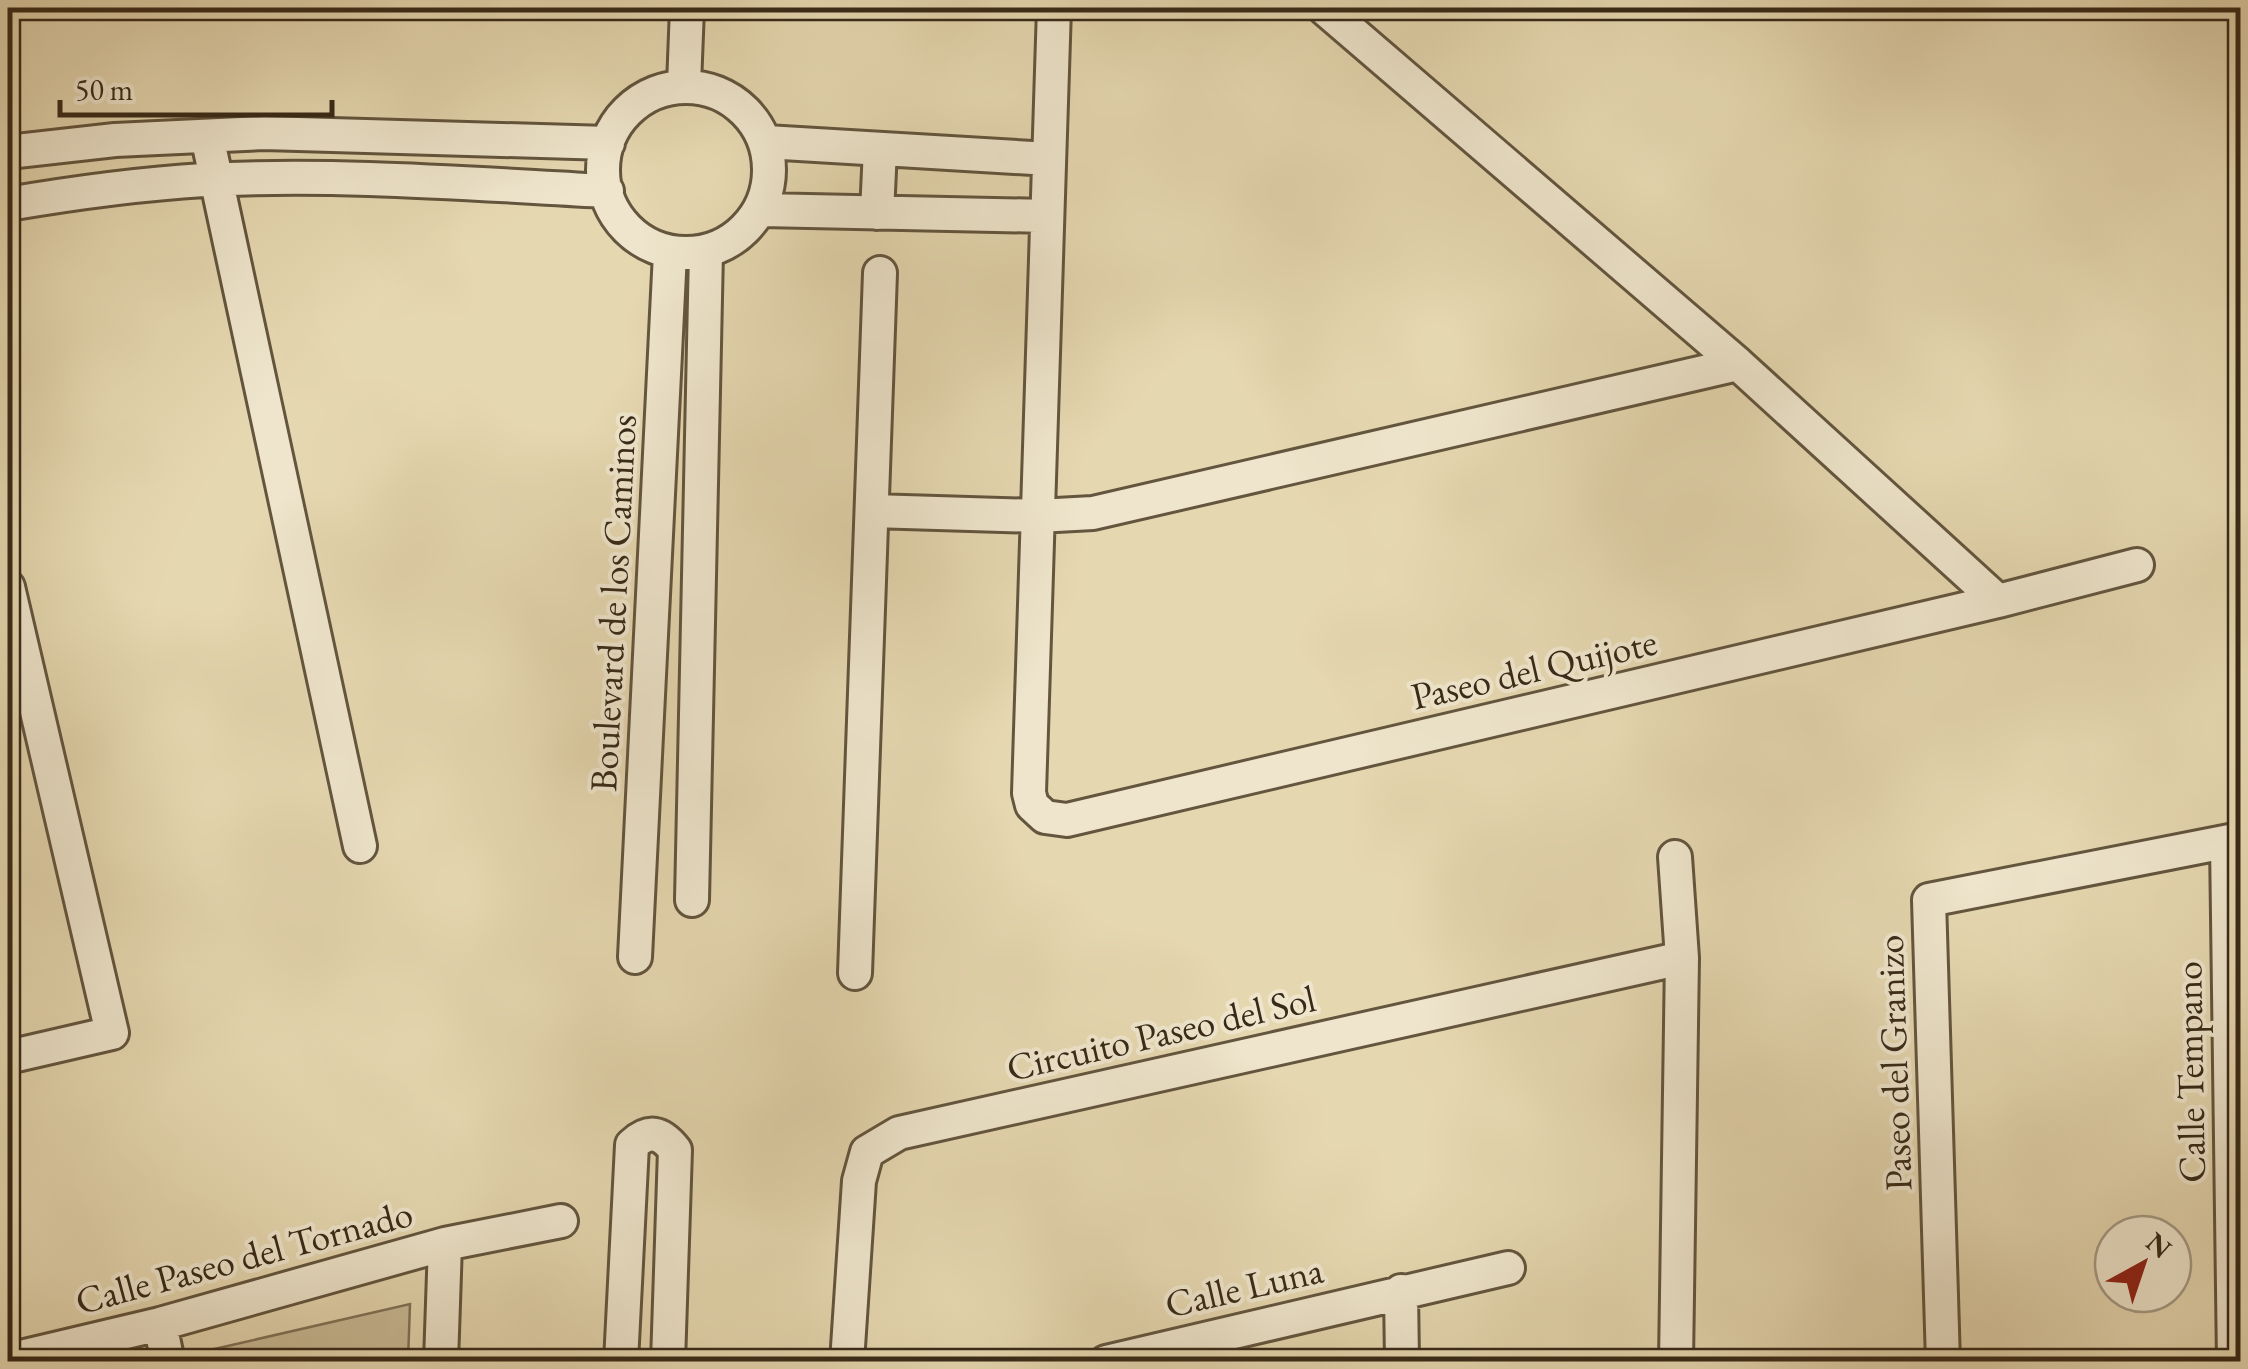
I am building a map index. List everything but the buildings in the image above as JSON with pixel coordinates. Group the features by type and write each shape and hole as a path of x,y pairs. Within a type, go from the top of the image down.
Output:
{"street":[{"path":"684,85 687,8"},
{"name":"Paseo del Quijote","path":"1054,8 1029,793 1032,805 1045,817 1067,820 2137,565"},
{"path":"1324,8 1738,364 1998,601"},
{"path":"684,85 719,92 748,112 766,142 771,177 760,210 738,237 706,252 670,252 633,235 608,202 602,162 608,143 616,124 645,96 684,85"},
{"path":"8,152 116,140 283,133 608,143"},
{"path":"207,136 360,846"},
{"path":"766,142 1049,159"},
{"path":"877,213 880,149"},
{"path":"8,204 121,187 216,180 396,180 607,191"},
{"path":"760,210 1047,216"},
{"name":"Boulevard de los Caminos","path":"635,957 670,252"},
{"path":"692,900 706,252"},
{"path":"854,974 880,274"},
{"path":"872,511 1093,514 1738,364"},
{"path":"8,587 112,1033 8,1057"},
{"name":"Paseo del Granizo","path":"1942,1362 1929,900 2234,840"},
{"name":"Calle Tempano","path":"2234,840 2234,1362"},
{"path":"1675,856 1682,958 1676,1362"},
{"name":"Circuito Paseo del Sol","path":"847,1362 858,1181 867,1152 899,1132 1682,958"},
{"path":"621,1362 632,1146 642,1136 654,1134 665,1137 676,1150 668,1362"},
{"path":"444,1244 561,1221"},
{"name":"Calle Paseo del Tornado","path":"8,1360 160,1324 444,1244 440,1362"},
{"name":"Calle Luna","path":"1106,1362 1147,1356 1508,1268"},
{"path":"1401,1291 1402,1362"},
{"path":"160,1324 168,1362"}],"shaded area":[{"path":"410,1304 408,1361 213,1361 210,1350"}]}
